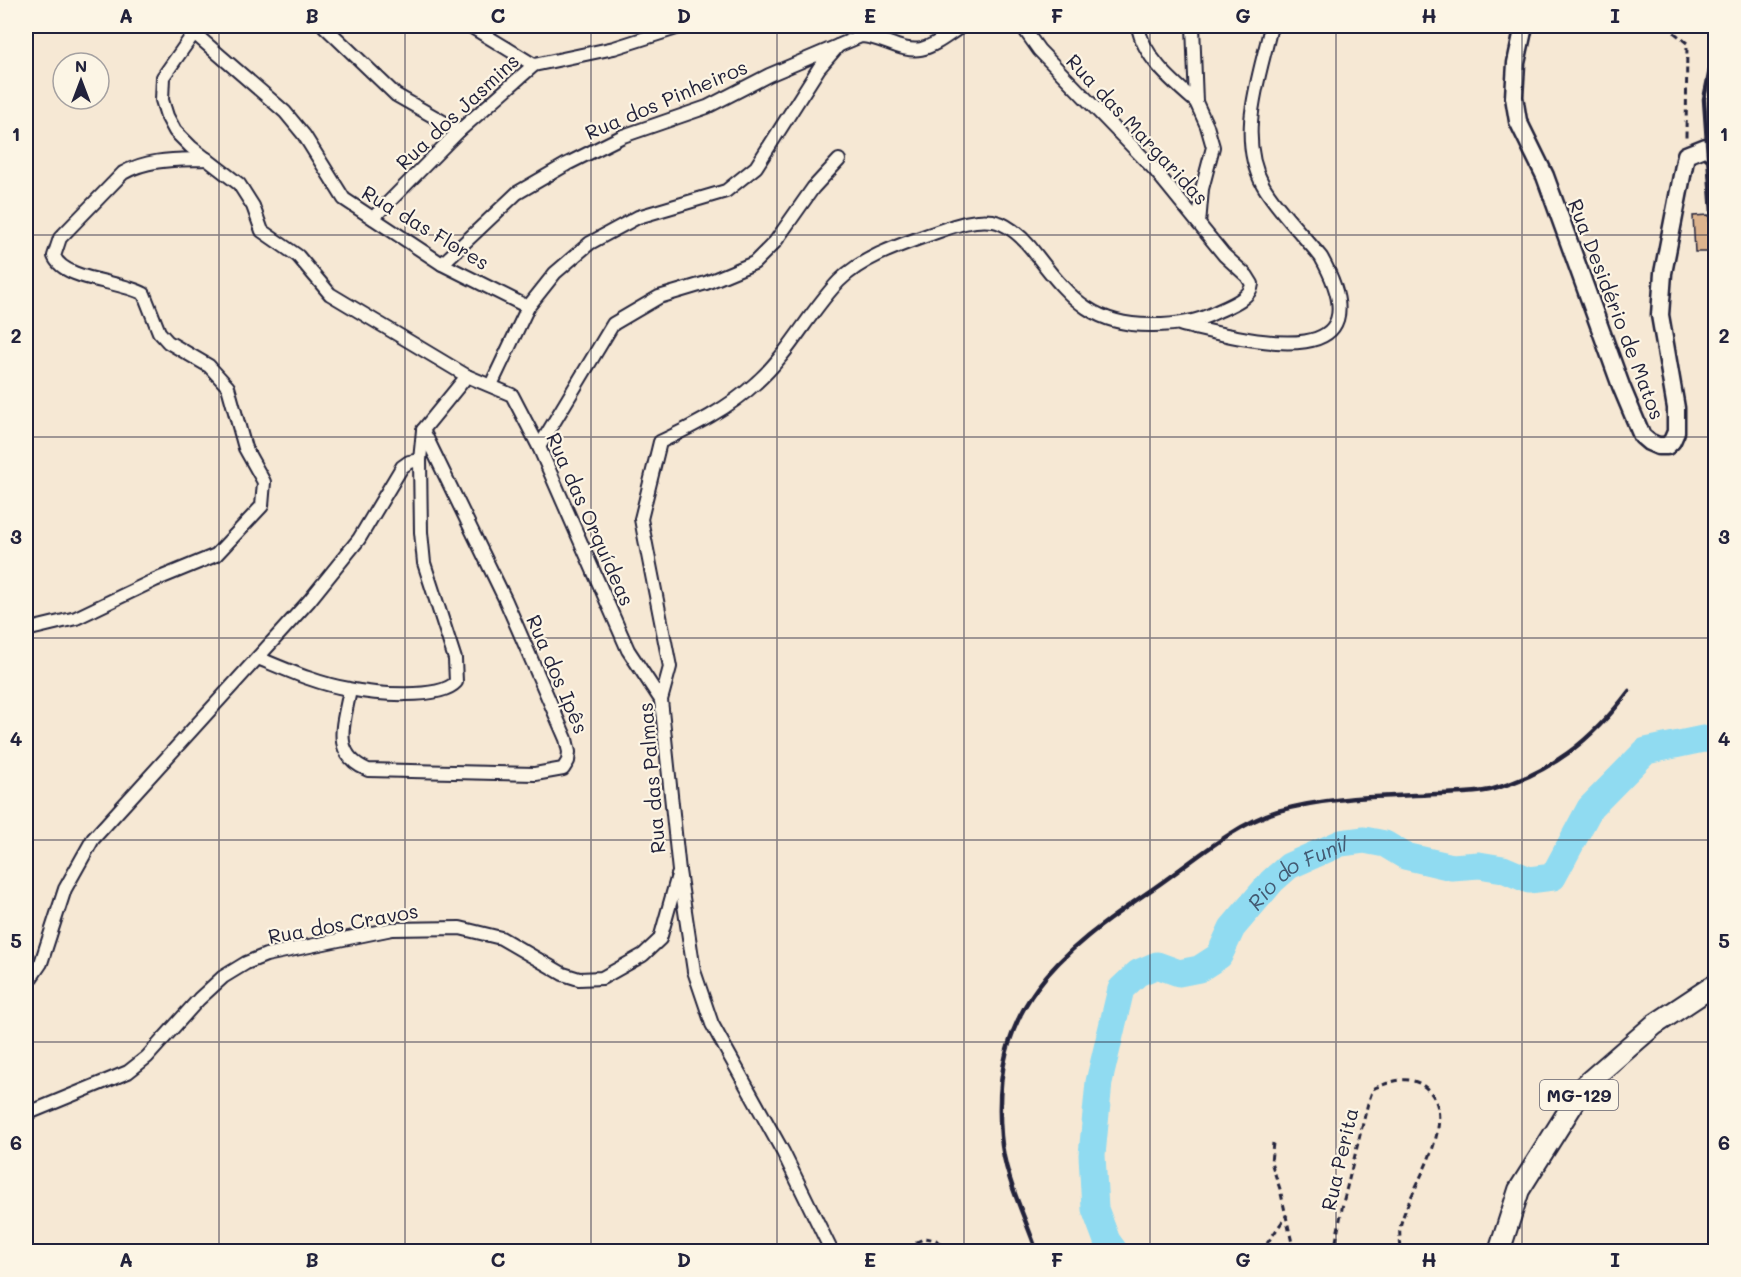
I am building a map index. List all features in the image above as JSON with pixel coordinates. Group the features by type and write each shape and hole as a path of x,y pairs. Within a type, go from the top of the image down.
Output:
{"main road":[{"name":"MG-129","path":"1499,1251 1519,1190 1584,1085 1654,1025 1716,984"}],"street":[{"path":"324,26 396,95 459,131"},
{"path":"470,26 534,65"},
{"name":"Rua dos Jasmins","path":"373,218 459,131 534,65 614,48 683,26"},
{"name":"Rua dos Pinheiros","path":"442,264 517,193 567,164 623,136 724,99 769,75 861,36 872,36 908,49 920,49 963,26"},
{"path":"1138,26 1143,41 1156,62 1196,102"},
{"path":"1193,26 1196,102 1213,147 1202,189 1199,224"},
{"path":"1178,324 1239,338 1301,344 1315,341 1334,324 1338,311 1337,297 1329,270 1263,185 1254,162 1250,137 1251,116 1271,26"},
{"name":"Rua Desidério de Matos","path":"1524,26 1516,63 1514,97 1518,121 1549,186 1621,386 1642,435 1649,442 1658,446 1667,446 1676,432 1676,408 1660,315 1663,273 1686,154"},
{"name":"Rua das Margaridas","path":"1021,27 1072,86 1154,169 1252,284"},
{"name":"Rua das Orquídeas","path":"193,29 164,77 162,100 175,131 231,176 245,191 262,231 298,256 330,294 467,376 512,395 539,447 628,650 661,700"},
{"name":"Rua das Flores","path":"193,29 285,112 304,135 344,199 442,264 528,308"},
{"path":"491,385 528,308 555,273 590,243 638,217 726,191 756,167 819,68 841,43"},
{"path":"1686,154 1706,147 1716,156"},
{"path":"26,630 76,618 155,580 201,563 226,547 262,507 264,482 245,448 228,387 209,366 168,342 159,332 144,294 121,284 62,268 54,256 54,248 60,238 108,186 130,170 152,162 207,159"},
{"path":"539,447 613,324 659,297 706,283 754,263 775,242 810,193 839,160"},
{"name":"Rua das Palmas","path":"832,1251 783,1152 712,1024 694,971 679,871 661,700 670,668 641,519 660,442 695,425 755,385 772,368 841,279 868,260 910,241 965,223 994,221 1022,237 1067,292 1097,315 1124,324 1178,324 1211,315 1239,300 1248,293 1252,284"},
{"path":"258,658 312,679 350,690 427,694 442,692 456,682 455,659 424,563 420,460 423,430 467,376"},
{"name":"Rua dos Ipês","path":"350,690 342,733 343,746 346,757 354,764 368,770 535,774 563,769 568,761 566,739 547,693 423,430"},
{"path":"26,985 44,957 65,889 93,839 204,714 258,658 358,539 402,467 409,462 420,460"},
{"name":"Rua dos Cravos","path":"26,1114 128,1072 147,1057 199,999 223,978 246,963 266,955 392,929 460,928 501,938 563,974 579,979 602,978 643,955 660,939 679,871"}],"path":[{"path":"1666,26 1687,43 1686,154"},
{"name":"Rua Perita","path":"1334,1251 1342,1203 1368,1103 1373,1089 1394,1080 1417,1081 1430,1092 1438,1107 1437,1132 1430,1159 1415,1187 1400,1228 1401,1251"},
{"path":"1273,1143 1271,1162 1287,1215 1294,1251"},
{"path":"1261,1251 1287,1215"},
{"path":"911,1251 917,1242 925,1238 936,1240 948,1251"}],"building":[{"path":"1709,215 1711,252 1695,252 1693,216"}],"waterway":[{"name":"Rio do Funil","path":"1115,1252 1107,1241 1095,1209 1092,1155 1099,1082 1121,989 1138,973 1157,965 1179,973 1199,969 1219,956 1232,928 1272,881 1289,866 1341,843 1364,840 1385,844 1405,856 1452,867 1479,865 1503,869 1529,880 1553,877 1590,808 1646,751 1703,739 1716,740"}],"railway":[{"path":"1714,50 1704,99 1716,270"},
{"path":"1714,478 1716,468"},
{"path":"1037,1252 1006,1166 1001,1136 1000,1091 1007,1052 1019,1018 1037,988 1060,961 1119,912 1213,845 1261,817 1317,802 1477,792 1512,783 1551,765 1585,740 1629,691"}]}
